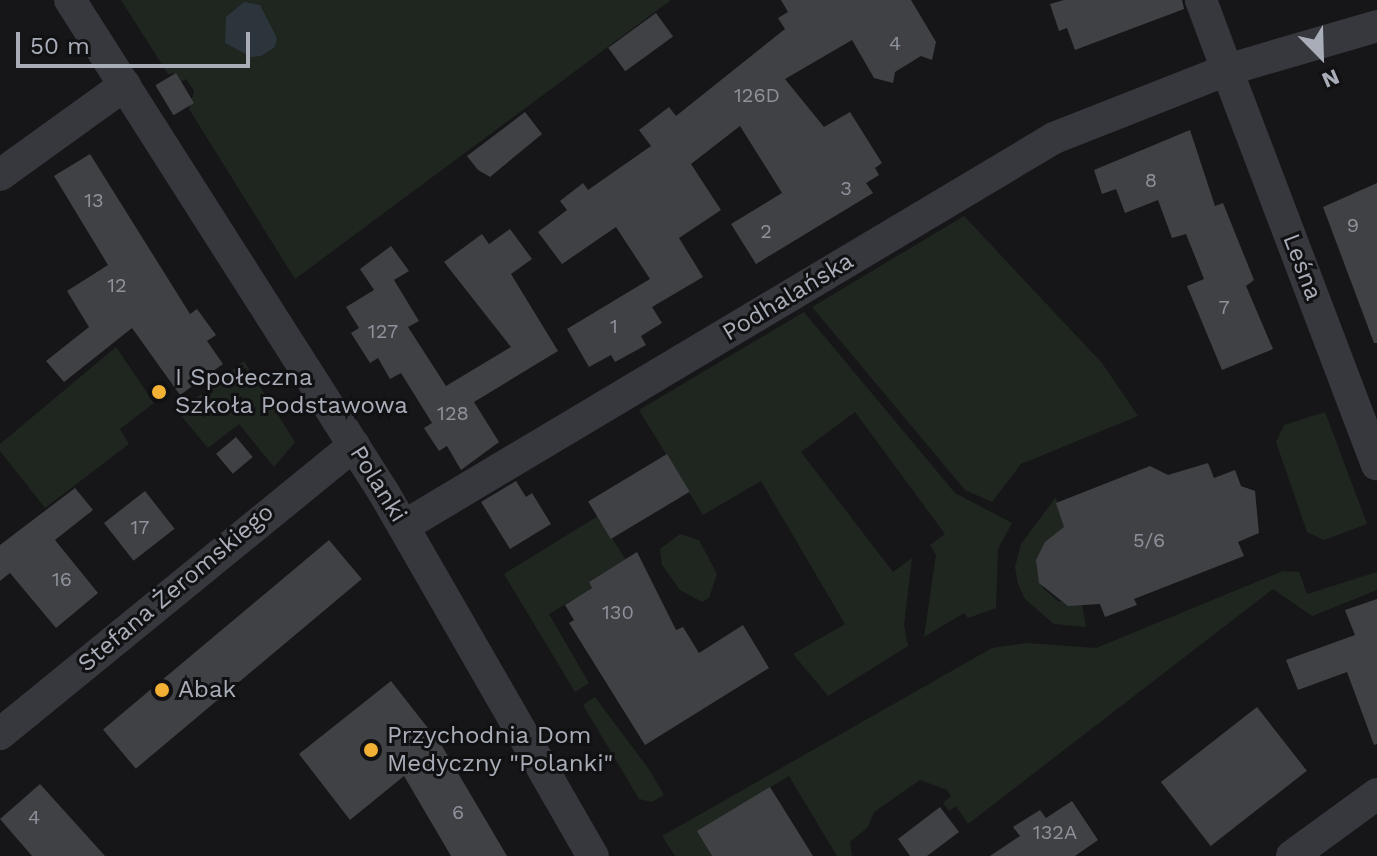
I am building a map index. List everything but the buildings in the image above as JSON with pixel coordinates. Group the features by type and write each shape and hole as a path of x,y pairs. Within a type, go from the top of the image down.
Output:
{"street":[{"name":"Polanki","path":"70,0 404,526 593,856"},
{"name":"Leśna","path":"1201,0 1377,464"},
{"path":"1227,70 1377,26"},
{"name":"Podhalańska","path":"404,526 1054,138 1227,70"},
{"path":"0,175 125,85"},
{"name":"Stefana Żeromskiego","path":"0,734 354,445"},
{"path":"1292,856 1377,794"}],"shaded area":[{"path":"121,0 671,0 295,279 189,109 194,91 186,79 181,82 176,73 168,74"},
{"path":"244,2 260,5 277,38 275,47 261,56 251,57 225,43 226,17"},
{"path":"964,216 1102,363 1138,416 1021,464 992,502 965,490 812,307"},
{"path":"804,312 955,493 1012,523 998,549 996,608 968,618 964,613 924,637 936,555 930,545 945,534 855,412 801,452 893,572 912,558 904,625 908,646 828,696 793,654 845,624 761,481 703,515 639,410"},
{"path":"116,347 154,403 120,429 129,444 45,508 0,451 0,444"},
{"path":"244,361 295,442 274,467 239,424 208,448 178,412"},
{"path":"1325,412 1367,524 1324,540 1307,532 1276,442 1284,425"},
{"path":"1056,497 1065,529 1040,553 1038,573 1043,588 1058,601 1082,605 1086,627 1054,624 1025,599 1018,584 1015,567 1021,544"},
{"path":"598,516 629,565 607,579 603,573 589,582 592,588 549,614 589,683 575,692 504,574"},
{"path":"680,534 699,540 717,574 709,598 702,602 680,590 662,565 660,549"},
{"path":"1283,571 1299,572 1307,594 1377,572 1377,590 1312,616 1273,589 968,824 956,806 949,811 943,803 951,796 947,790 920,780 874,812 868,827 850,842 852,856 837,856 789,776 698,831 712,856 675,856 662,836 992,648 1027,643 1096,648"},
{"path":"595,697 648,768 664,795 652,802 639,799 583,705"}],"place":[{"name":"I Społeczna Szkoła Podstawowa","path":"159,392"},
{"name":"Abak","path":"162,690"},
{"name":"Przychodnia Dom Medyczny \"Polanki\"","path":"371,750"}]}
